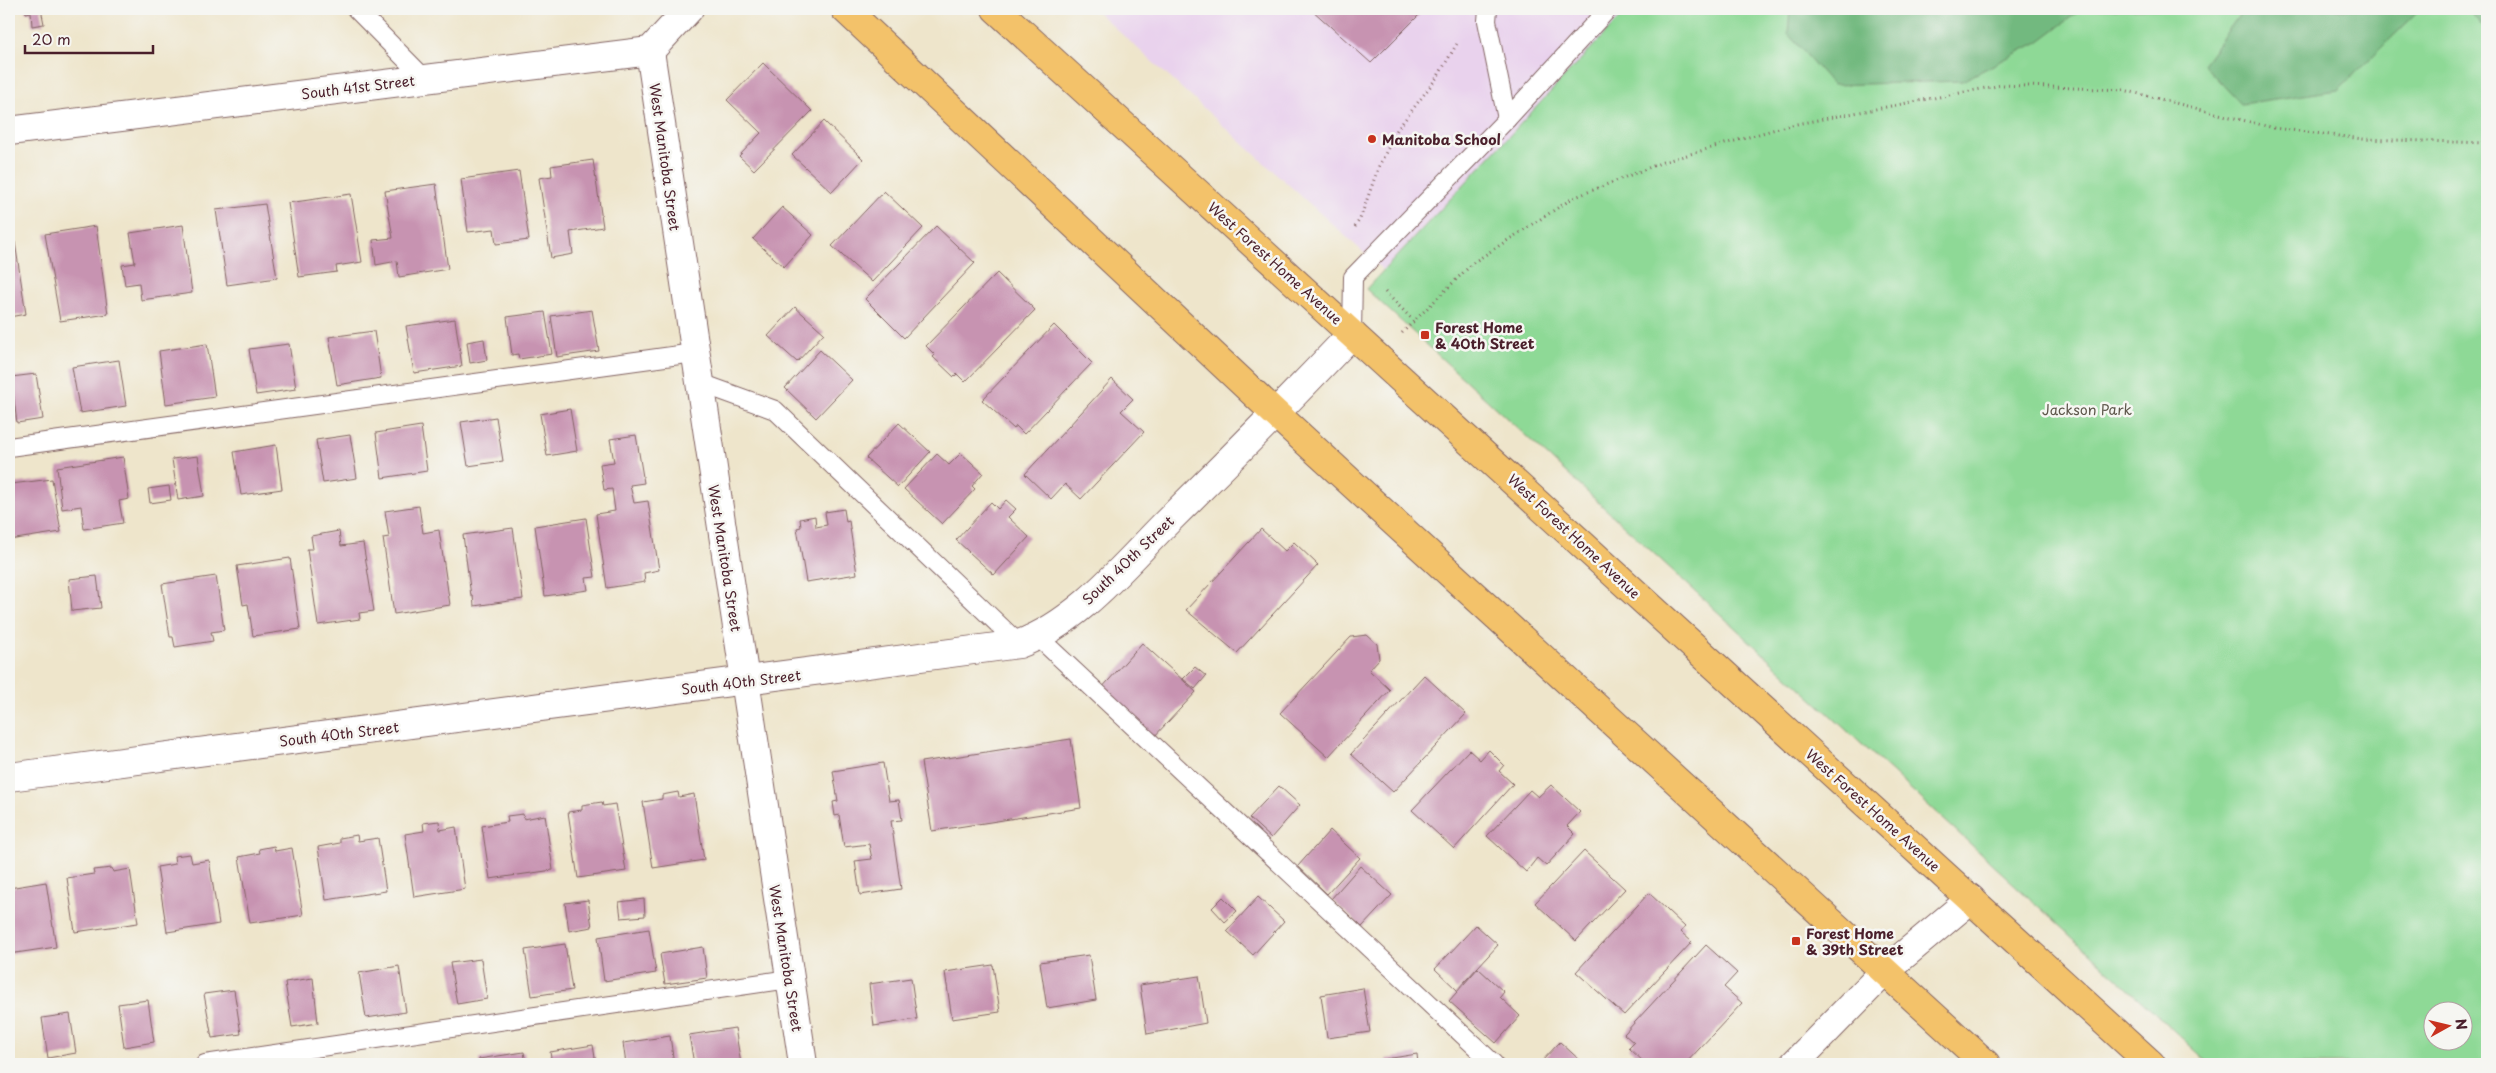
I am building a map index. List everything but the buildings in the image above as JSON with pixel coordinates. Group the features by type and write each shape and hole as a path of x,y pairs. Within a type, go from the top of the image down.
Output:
{"main road":[{"path":"845,9 1276,414 1986,1064"},
{"name":"West Forest Home Avenue","path":"996,9 2151,1064"}],"street":[{"path":"650,51 689,9"},
{"name":"South 41st Street","path":"9,131 650,51"},
{"name":"West Manitoba Street","path":"650,51 698,382 803,1064"},
{"name":"South 40th Street","path":"9,777 744,681 1028,640 1089,600 1276,414 1352,334"},
{"path":"1794,1064 1885,971 1971,899"}],"lane":[{"path":"356,9 425,79"},
{"path":"1488,9 1487,21 1507,119"},
{"path":"1352,334 1354,277 1507,119 1608,9"},
{"path":"9,447 694,353"},
{"path":"698,382 775,410 1494,1064"},
{"path":"205,1064 789,979"}],"path":[{"path":"1350,234 1360,219 1379,166 1397,130 1438,76 1461,37"},
{"path":"1380,359 1413,320 1474,262 1573,198 1645,169 1786,126 2002,85 2124,90 2274,128 2362,139 2487,143"},
{"path":"1381,288 1413,320"}],"shaded area":[{"name":"Manitoba School","path":"1094,9 1628,9 1383,270"}],"green space":[{"name":"Jackson Park","path":"1628,9 2487,9 2487,1064 2210,1064 1366,289"},
{"path":"1790,9 2082,9 2038,42 1962,81 1833,85 1788,34"},
{"path":"2244,9 2421,9 2338,90 2241,104 2203,64"},
{"path":"2468,9 2487,9 2487,32"}],"place":[{"name":"Manitoba School","path":"1372,139"},
{"name":"Forest Home & 40th Street","path":"1425,335"},
{"name":"Forest Home & 39th Street","path":"1796,941"}]}
